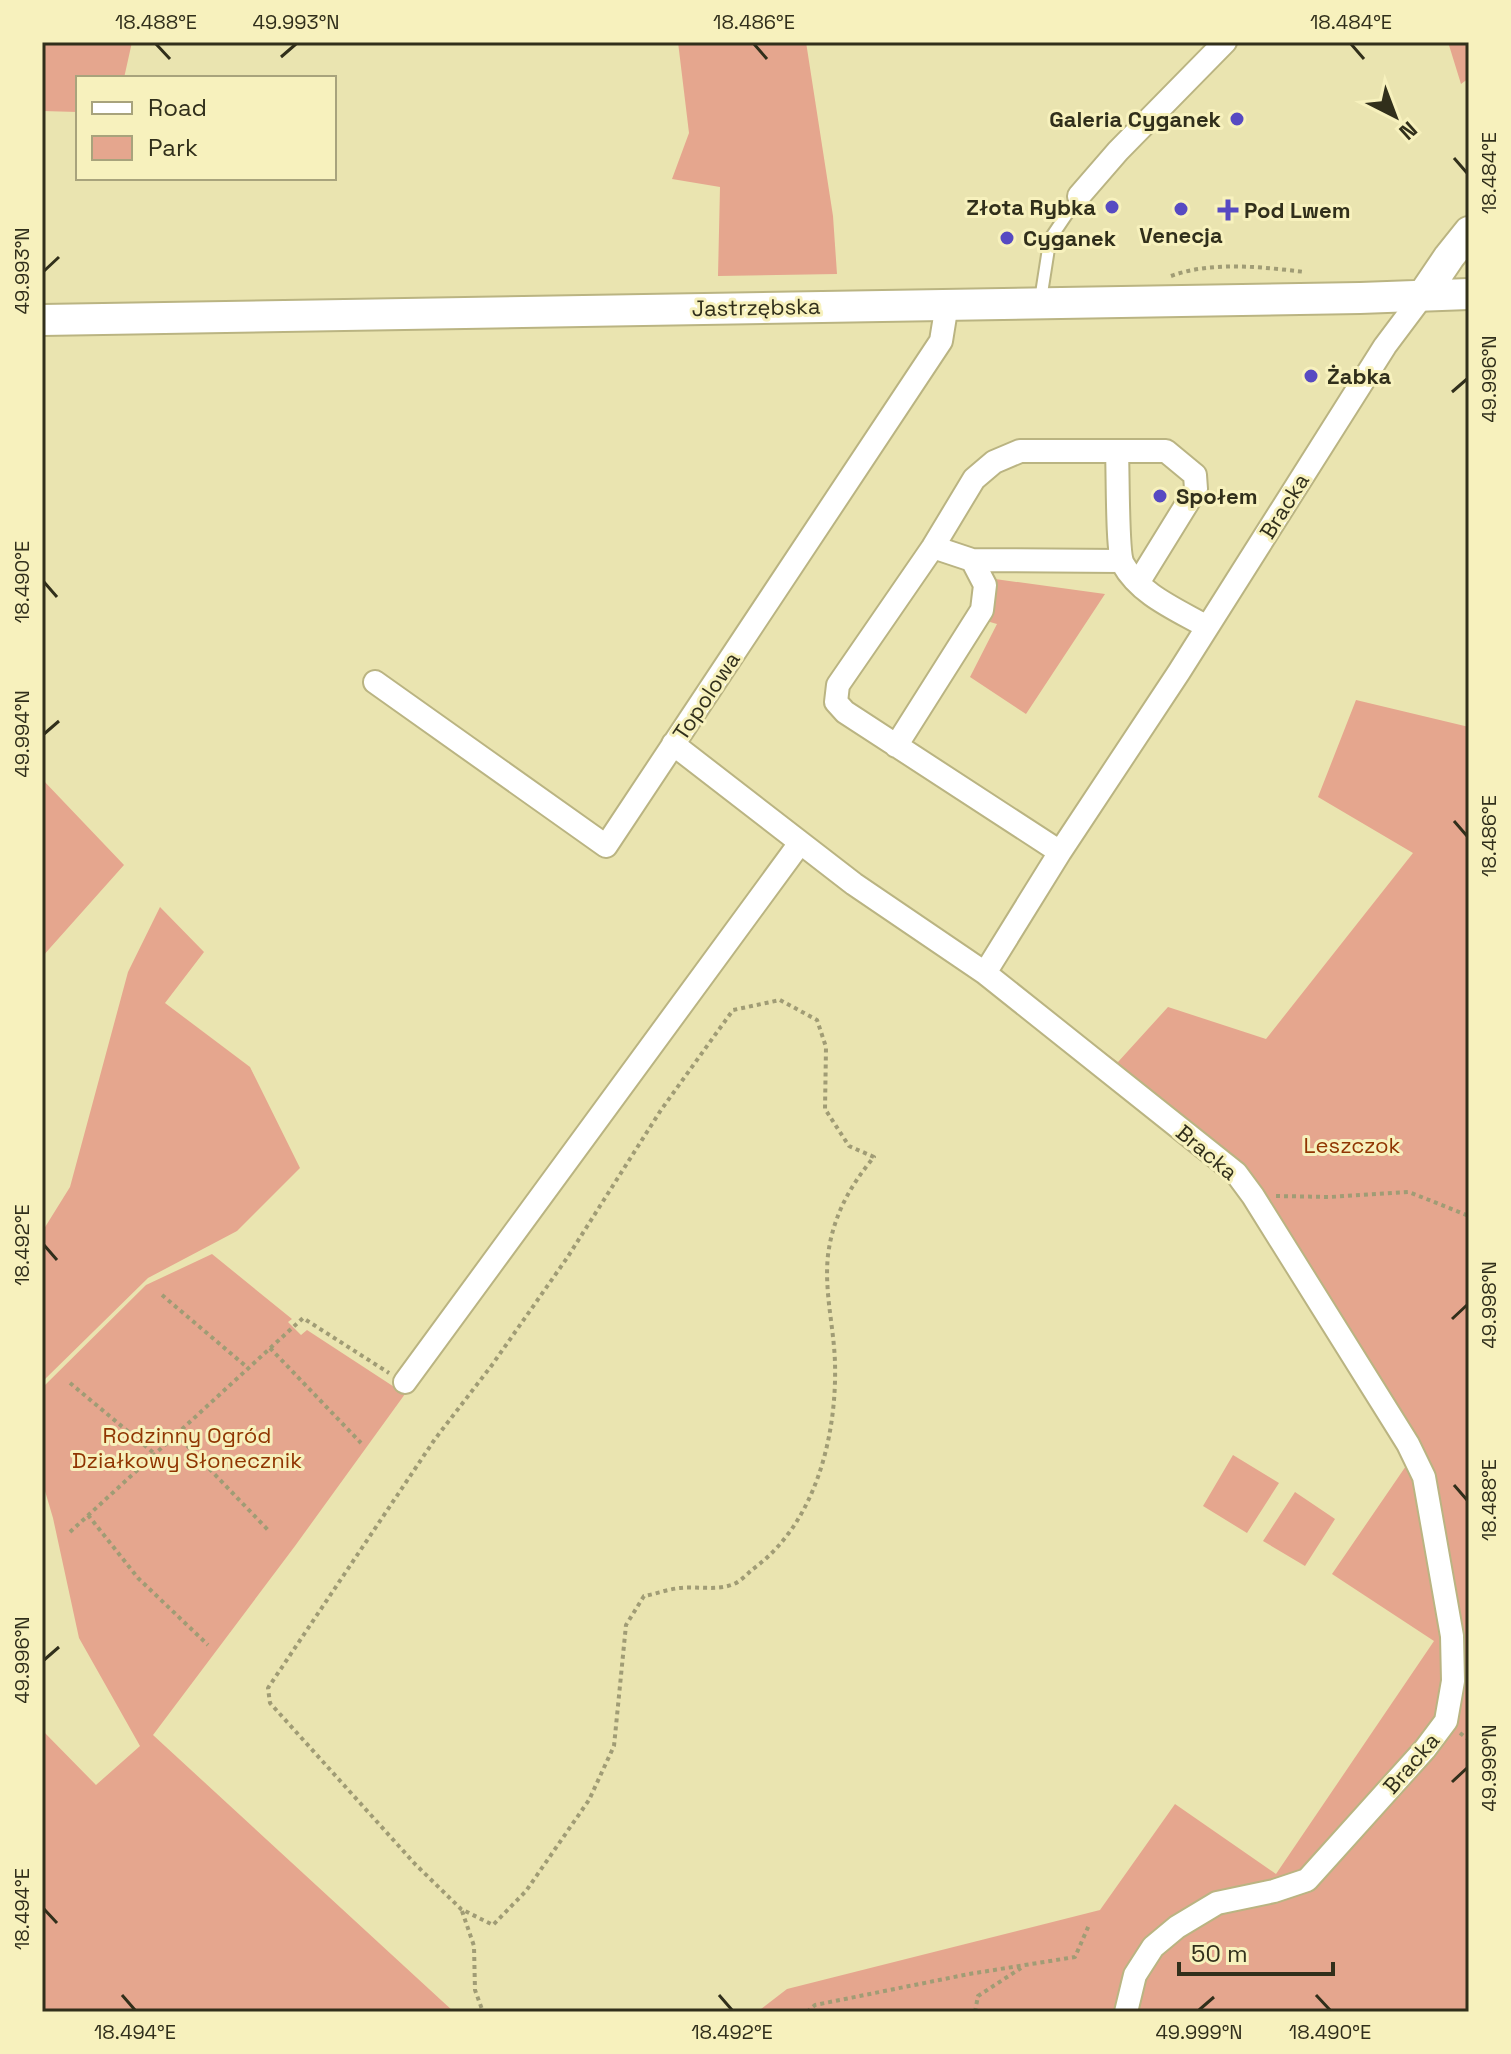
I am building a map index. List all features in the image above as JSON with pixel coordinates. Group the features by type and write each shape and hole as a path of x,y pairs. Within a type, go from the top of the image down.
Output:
{"main road":[{"path":"1424,294 1469,232"},
{"name":"Jastrzębska","path":"42,320 1469,294"}],"street":[{"path":"1079,196 1224,42"},
{"name":"Bracka","path":"1126,2012 1135,1975 1153,1947 1177,1927 1217,1903 1274,1891 1307,1880 1425,1749 1446,1721 1453,1681 1452,1636 1424,1477 1408,1444 1253,1196 1236,1173 985,973 1385,346 1424,294"},
{"name":"Topolowa","path":"375,682 606,846 941,341 947,304"},
{"path":"1060,852 845,712 836,702 838,685 933,547 974,479 994,462 1020,451 1166,451 1195,475 1196,489 1138,583"},
{"path":"1117,452 1121,561 1138,583 1207,627"},
{"path":"933,547 972,560 1121,561"},
{"path":"896,746 982,610 985,585 972,560"},
{"path":"673,744 854,884 985,973"},
{"path":"405,1382 800,843"}],"lane":[{"path":"1039,303 1050,239 1079,196"}],"path":[{"path":"461,1909 493,1925 526,1891 589,1800 614,1746 626,1625 644,1596 679,1588 733,1584 769,1558 795,1526 821,1465 830,1439 835,1403 835,1359 827,1284 828,1253 833,1229 850,1187 874,1157 849,1146 825,1109 826,1047 817,1020 780,1000 733,1010 661,1110 567,1258 492,1365 435,1439 268,1688 270,1703 415,1864 461,1909 474,1946 475,1990 483,2012"},
{"path":"1253,1196 1330,1197 1409,1192 1469,1216"},
{"path":"162,1295 248,1368"},
{"path":"70,1532 303,1318 405,1382"},
{"path":"270,1348 361,1443"},
{"path":"70,1383 155,1454"},
{"path":"176,1434 269,1531"},
{"path":"88,1515 138,1578 208,1645"},
{"path":"807,2012 815,2005 969,1974 1075,1957 1089,1925"},
{"path":"975,2012 978,1996 1023,1966"}],"green space":[{"path":"42,42 132,42 124,76 76,76 76,112 42,111"},
{"path":"678,42 806,42 833,216 837,274 718,276 720,187 672,179 689,133"},
{"path":"1448,42 1469,42 1469,78 1461,84"},
{"path":"995,579 1105,594 1026,714 970,677 997,624 990,622"},
{"name":"Leszczok","path":"1356,700 1469,727 1469,2012 757,2012 787,1989 1100,1910 1175,1804 1276,1874 1434,1641 1332,1574 1408,1463 1249,1200 1073,1051 1051,1013 1118,1062 1168,1007 1266,1039 1413,853 1318,797"},
{"path":"42,779 124,865 42,957"},
{"path":"160,907 204,952 165,1003 250,1067 300,1168 237,1231 148,1278 42,1382 42,1232 70,1187 128,972"},
{"name":"Rodzinny Ogród Działkowy Słonecznik","path":"212,1254 292,1319 288,1322 301,1335 307,1330 405,1394 153,1735 454,2012 42,2012 42,1730 96,1785 140,1746 79,1638 42,1481 42,1388 146,1285"},
{"path":"1233,1455 1279,1483 1247,1533 1203,1506"},
{"path":"1295,1492 1335,1519 1305,1566 1263,1541"}],"place":[{"name":"Galeria Cyganek","path":"1237,119"},
{"name":"Złota Rybka","path":"1112,207"},
{"name":"Venecja","path":"1181,209"},
{"name":"Pod Lwem","path":"1228,210"},
{"name":"Cyganek","path":"1007,238"},
{"name":"Żabka","path":"1311,376"},
{"name":"Społem","path":"1160,496"}]}
